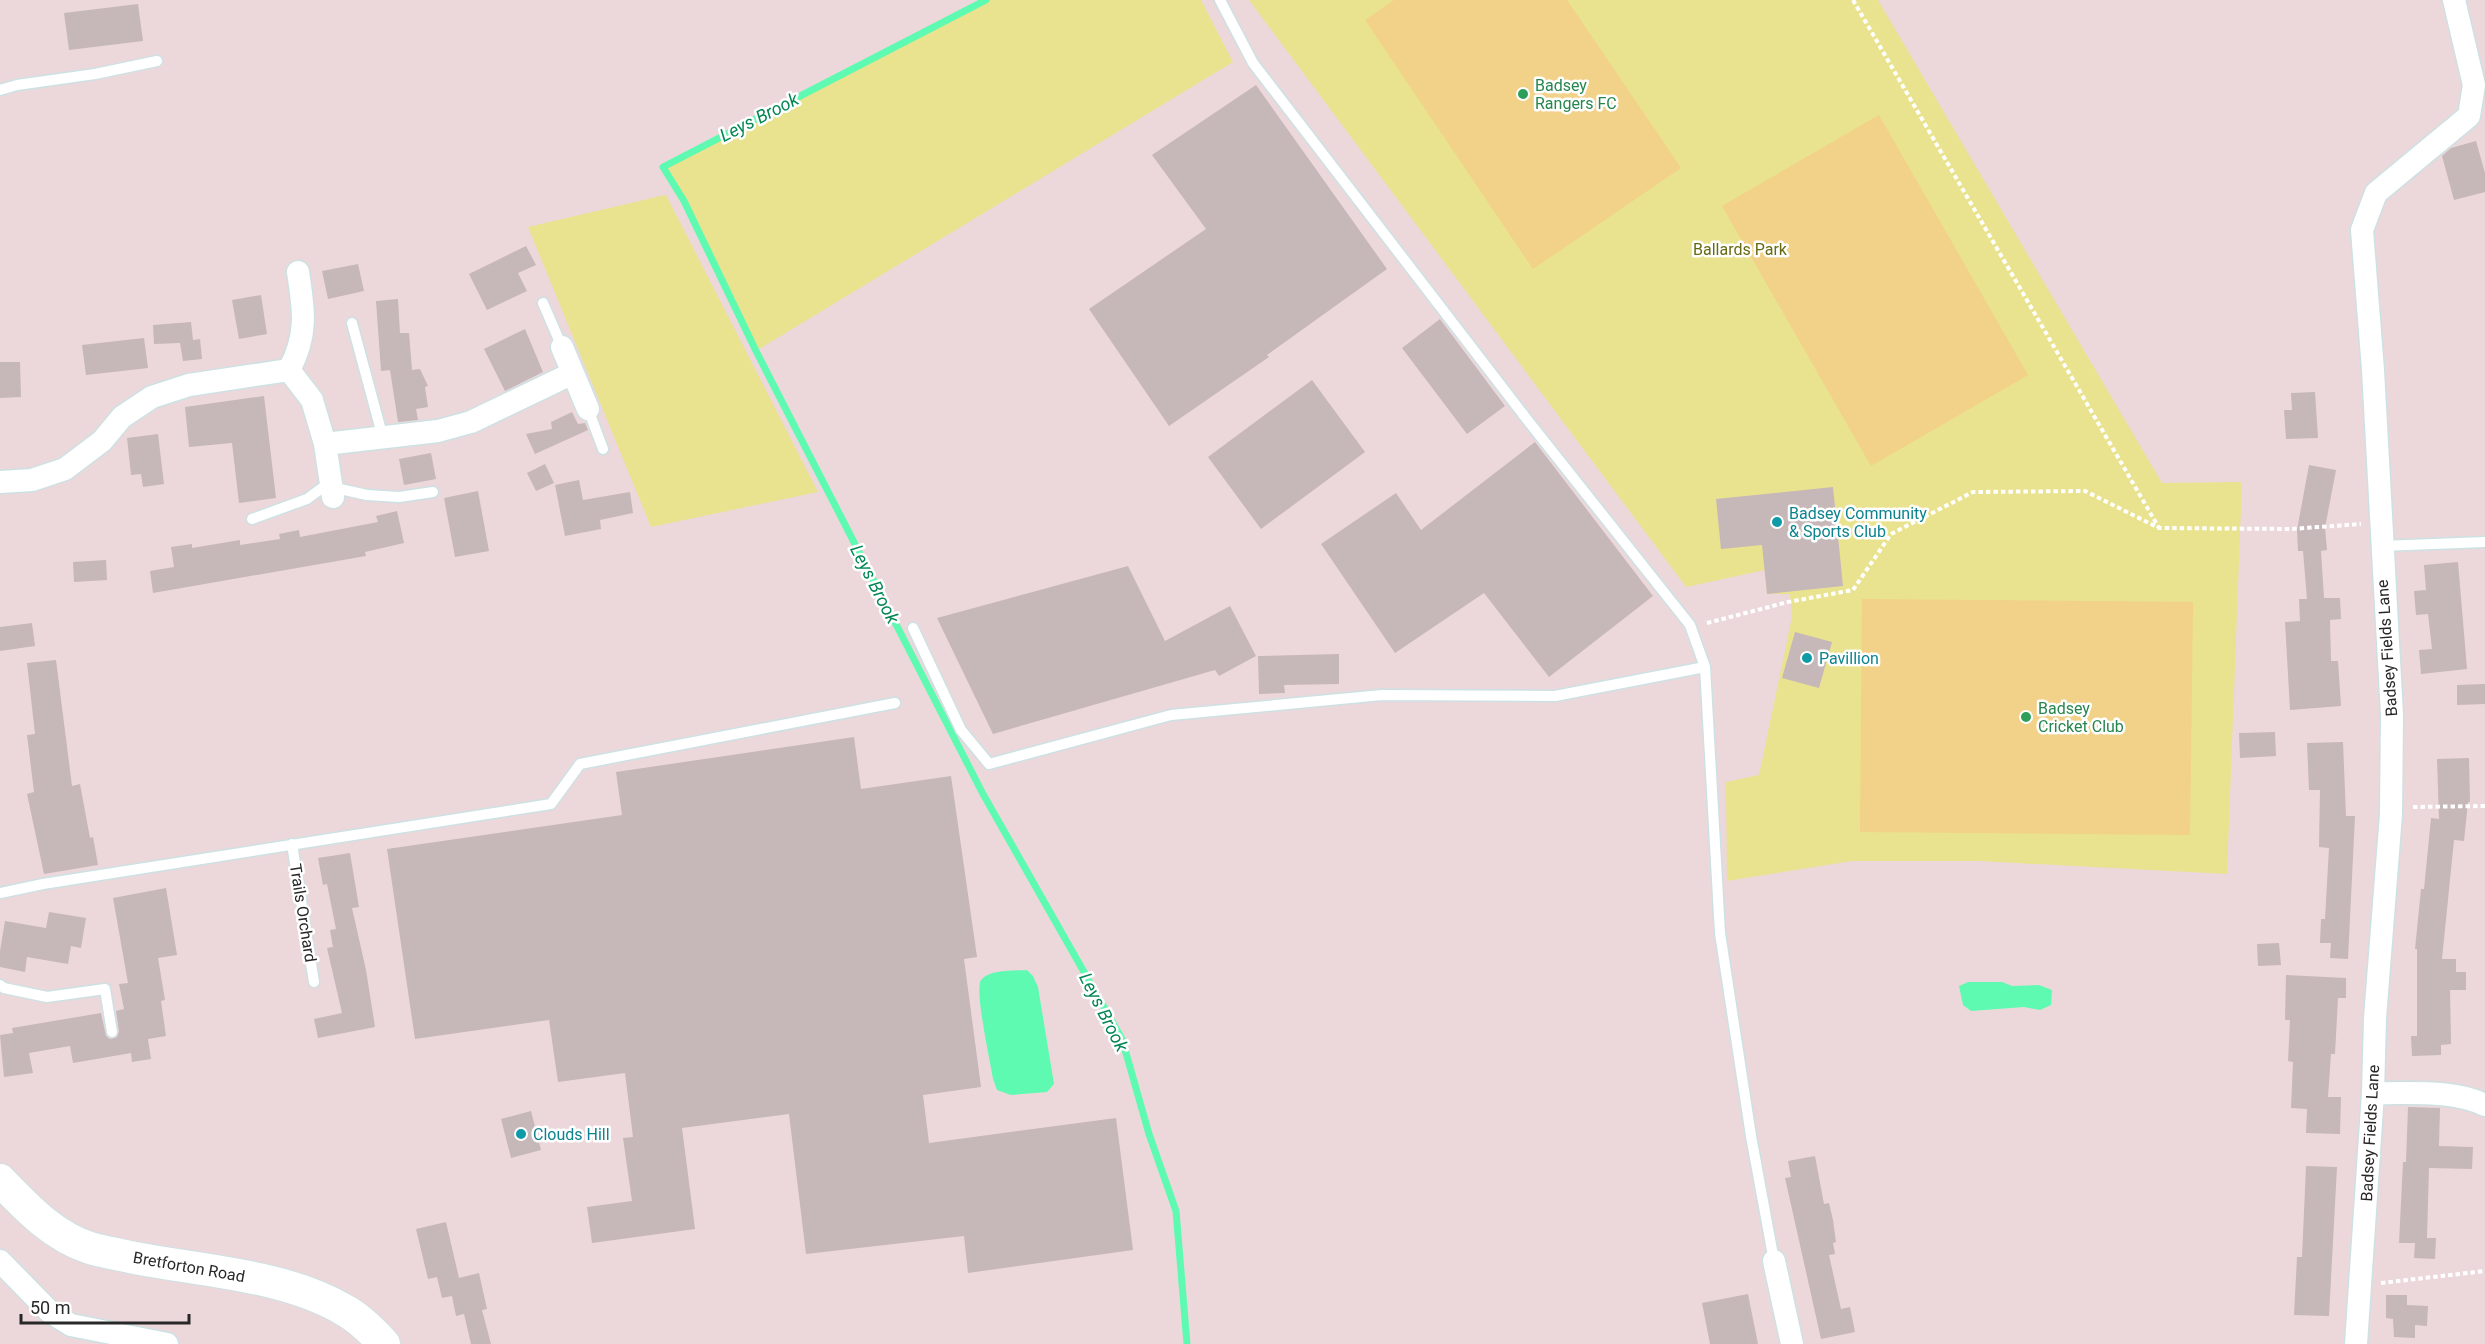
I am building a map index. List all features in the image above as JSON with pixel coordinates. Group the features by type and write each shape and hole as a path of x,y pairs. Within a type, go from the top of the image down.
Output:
{"main road":[{"name":"Bretforton Road","path":"0,1180 34,1215 51,1228 90,1248 164,1264 270,1282 306,1293 348,1311 384,1344"}],"street":[{"name":"Badsey Fields Lane","path":"2356,1344 2373,1093 2375,1018 2391,807 2392,715 2373,370 2362,230 2376,193 2469,116 2474,85 2454,0"},
{"path":"289,370 297,355 304,322 298,272"},
{"path":"562,346 588,409"},
{"path":"289,370 312,400 325,444 332,492"},
{"path":"0,482 32,480 65,469 102,441 122,417 152,396 189,385 289,370"},
{"path":"325,444 438,431 471,422 573,373"},
{"path":"2373,1093 2435,1094 2471,1098 2485,1105"},
{"path":"0,1261 50,1312 71,1325 167,1344"},
{"path":"1774,1261 1792,1344"}],"lane":[{"path":"1220,0 1253,63 1521,413 1690,625 1705,667 1720,933 1751,1136 1774,1261"},
{"path":"0,90 17,85 95,74 157,61"},
{"path":"543,303 562,346"},
{"path":"352,322 383,439"},
{"path":"588,409 603,449"},
{"path":"252,519 307,499 322,488 332,492 399,497 433,492"},
{"path":"2381,546 2485,542"},
{"path":"913,628 961,730 989,764 1171,715 1382,695 1555,696 1705,667"},
{"path":"0,893 43,884 551,804 580,764 895,703"},
{"name":"Trails Orchard","path":"292,844 314,982"},
{"path":"0,985 4,988 47,997 105,989 112,1032"}],"path":[{"path":"1853,0 2159,528"},
{"path":"1690,625 1714,622 1788,602 1853,590 1891,534 1973,492 2085,491 2159,528 2291,528 2380,523"},
{"path":"2391,807 2485,806"},
{"path":"2360,1285 2485,1271"}],"green space":[{"path":"986,0 1201,0 1233,62 756,351 684,201 663,167"},
{"name":"Ballards Park","path":"1249,0 1878,0 2162,483 2242,482 2227,874 1979,861 1852,861 1727,881 1726,782 1759,775 1792,617 1790,594 1767,594 1765,570 1686,587"},
{"path":"666,195 818,492 651,527 528,227"}],"shaded area":[{"name":"Badsey Rangers FC","path":"1394,0 1567,0 1681,168 1533,269 1365,20"},
{"path":"1879,115 2028,375 1871,466 1722,206"},
{"name":"Badsey Cricket Club","path":"1862,599 2193,602 2190,835 1860,832"},
{"path":"1027,970 1038,987 1054,1084 1047,1092 1011,1095 997,1090 993,1079 979,987 981,980 990,974"},
{"path":"1968,982 2002,982 2012,986 2039,985 2052,990 2051,1005 2040,1010 2024,1007 1971,1011 1963,1005 1959,986"}],"building":[{"path":"138,4 143,41 69,50 64,13"},
{"path":"1256,85 1387,269 1267,355 1269,357 1169,426 1089,309 1206,229 1152,155"},
{"path":"2476,141 2485,173 2485,192 2454,200 2442,156 2451,148"},
{"path":"526,246 536,265 518,273 527,291 487,310 469,274"},
{"path":"358,264 364,291 328,299 322,271"},
{"path":"261,295 267,334 239,339 232,300"},
{"path":"398,299 400,333 409,333 412,370 420,369 428,386 425,387 428,407 416,409 418,420 398,422 390,370 381,371 376,301"},
{"path":"1440,319 1505,406 1467,434 1402,348"},
{"path":"191,322 193,340 200,339 202,359 183,361 180,343 154,344 153,325"},
{"path":"525,329 543,372 505,391 484,349"},
{"path":"144,338 148,368 86,375 82,345"},
{"path":"0,362 20,362 21,397 0,398"},
{"path":"1312,380 1365,452 1261,529 1208,457"},
{"path":"2315,392 2318,438 2286,439 2284,410 2292,410 2291,393"},
{"path":"264,396 276,498 239,503 232,443 189,447 185,407"},
{"path":"572,412 578,424 585,423 588,430 535,454 526,434 552,429 551,422"},
{"path":"158,434 164,484 143,487 141,474 131,475 127,438"},
{"path":"1535,442 1653,596 1549,677 1484,593 1395,653 1321,544 1396,493 1421,530"},
{"path":"431,453 436,479 404,485 399,459"},
{"path":"545,464 554,483 536,491 527,473"},
{"path":"2309,465 2336,470 2325,528 2327,550 2321,551 2324,598 2340,598 2341,619 2330,620 2331,661 2338,661 2341,706 2290,710 2285,622 2300,621 2299,599 2307,599 2303,551 2298,551 2297,530"},
{"path":"579,480 583,500 630,492 633,513 600,520 601,529 565,536 555,485"},
{"name":"Badsey Community & Sports Club","path":"1833,487 1843,586 1767,594 1762,545 1721,549 1716,499"},
{"path":"478,491 489,551 455,557 444,498"},
{"path":"397,511 404,543 365,552 366,556 153,593 150,571 174,567 171,547 192,544 192,548 240,540 240,545 280,539 279,534 299,530 300,537 378,522 376,516"},
{"path":"106,560 107,580 74,582 73,562"},
{"path":"2458,562 2467,669 2421,674 2419,650 2432,649 2428,614 2416,615 2414,591 2426,590 2424,565"},
{"path":"1128,566 1165,641 1230,606 1256,656 1219,676 1215,670 993,734 937,618"},
{"path":"32,623 35,646 0,651 0,627"},
{"name":"Pavillion","path":"1795,632 1832,642 1819,688 1782,678"},
{"path":"1339,654 1339,684 1284,685 1285,693 1259,694 1258,656"},
{"path":"56,660 72,786 80,784 90,838 93,837 98,865 44,874 27,794 34,792 27,735 35,734 27,663"},
{"path":"2485,684 2485,704 2457,705 2457,685"},
{"path":"2275,732 2276,756 2240,758 2239,733"},
{"path":"854,737 861,789 951,776 977,957 964,959 981,1087 923,1095 929,1143 1116,1118 1133,1250 968,1273 964,1236 806,1254 789,1114 682,1128 695,1229 592,1243 587,1207 632,1201 623,1138 633,1137 625,1073 558,1082 549,1020 415,1039 387,849 622,815 616,772"},
{"path":"2343,742 2346,816 2355,816 2348,959 2330,958 2331,943 2320,943 2321,919 2325,919 2329,848 2319,847 2320,790 2309,790 2307,743"},
{"path":"2469,758 2470,802 2468,802 2464,841 2454,840 2442,959 2456,959 2456,972 2466,972 2466,990 2450,990 2451,1044 2441,1045 2441,1055 2412,1056 2411,1036 2417,1036 2417,949 2415,949 2421,889 2424,889 2431,818 2439,819 2437,759"},
{"path":"350,853 359,907 352,908 366,970 375,1027 318,1038 314,1019 342,1013 327,948 333,947 330,930 336,929 327,884 323,885 318,858"},
{"path":"166,888 177,955 158,958 165,1000 161,1001 166,1036 148,1039 151,1059 132,1062 131,1053 73,1063 70,1046 29,1053 33,1073 4,1077 0,1035 13,1033 12,1028 101,1013 106,1036 110,1039 117,1037 119,1031 116,1011 124,1009 119,984 128,983 113,898"},
{"path":"49,912 86,918 81,948 71,946 68,964 27,957 25,972 0,967 5,921 46,928"},
{"path":"2279,943 2281,965 2258,966 2257,944"},
{"path":"2286,975 2346,978 2346,998 2338,998 2335,1054 2331,1054 2328,1097 2341,1097 2340,1134 2306,1133 2307,1109 2291,1108 2293,1062 2288,1061 2290,1020 2285,1020"},
{"path":"2408,1107 2440,1108 2439,1146 2473,1147 2472,1169 2429,1168 2427,1238 2436,1238 2435,1259 2414,1258 2415,1243 2399,1243"},
{"name":"Clouds Hill","path":"531,1111 541,1150 511,1158 501,1119"},
{"path":"1815,1156 1824,1204 1829,1203 1833,1220 1835,1254 1829,1255 1841,1309 1850,1307 1855,1332 1821,1339 1785,1178 1791,1177 1788,1161"},
{"path":"2306,1166 2337,1167 2329,1316 2294,1315 2297,1257 2302,1257"},
{"path":"446,1222 459,1278 479,1273 487,1309 482,1310 491,1344 471,1344 464,1314 456,1316 452,1296 442,1298 437,1277 428,1279 416,1229"},
{"path":"1748,1294 1758,1344 1710,1344 1702,1303"},
{"path":"2386,1295 2407,1295 2407,1305 2428,1306 2427,1326 2415,1325 2415,1338 2394,1337 2393,1319 2386,1318"}],"waterway":[{"name":"Leys Brook","path":"986,0 663,167 684,201 756,351 983,794 1122,1039 1149,1134 1176,1211 1187,1344"}],"place":[{"name":"Badsey Rangers FC","path":"1523,94"},
{"name":"Badsey Community & Sports Club","path":"1777,522"},
{"name":"Pavillion","path":"1807,658"},
{"name":"Badsey Cricket Club","path":"2026,717"},
{"name":"Clouds Hill","path":"521,1134"}]}
